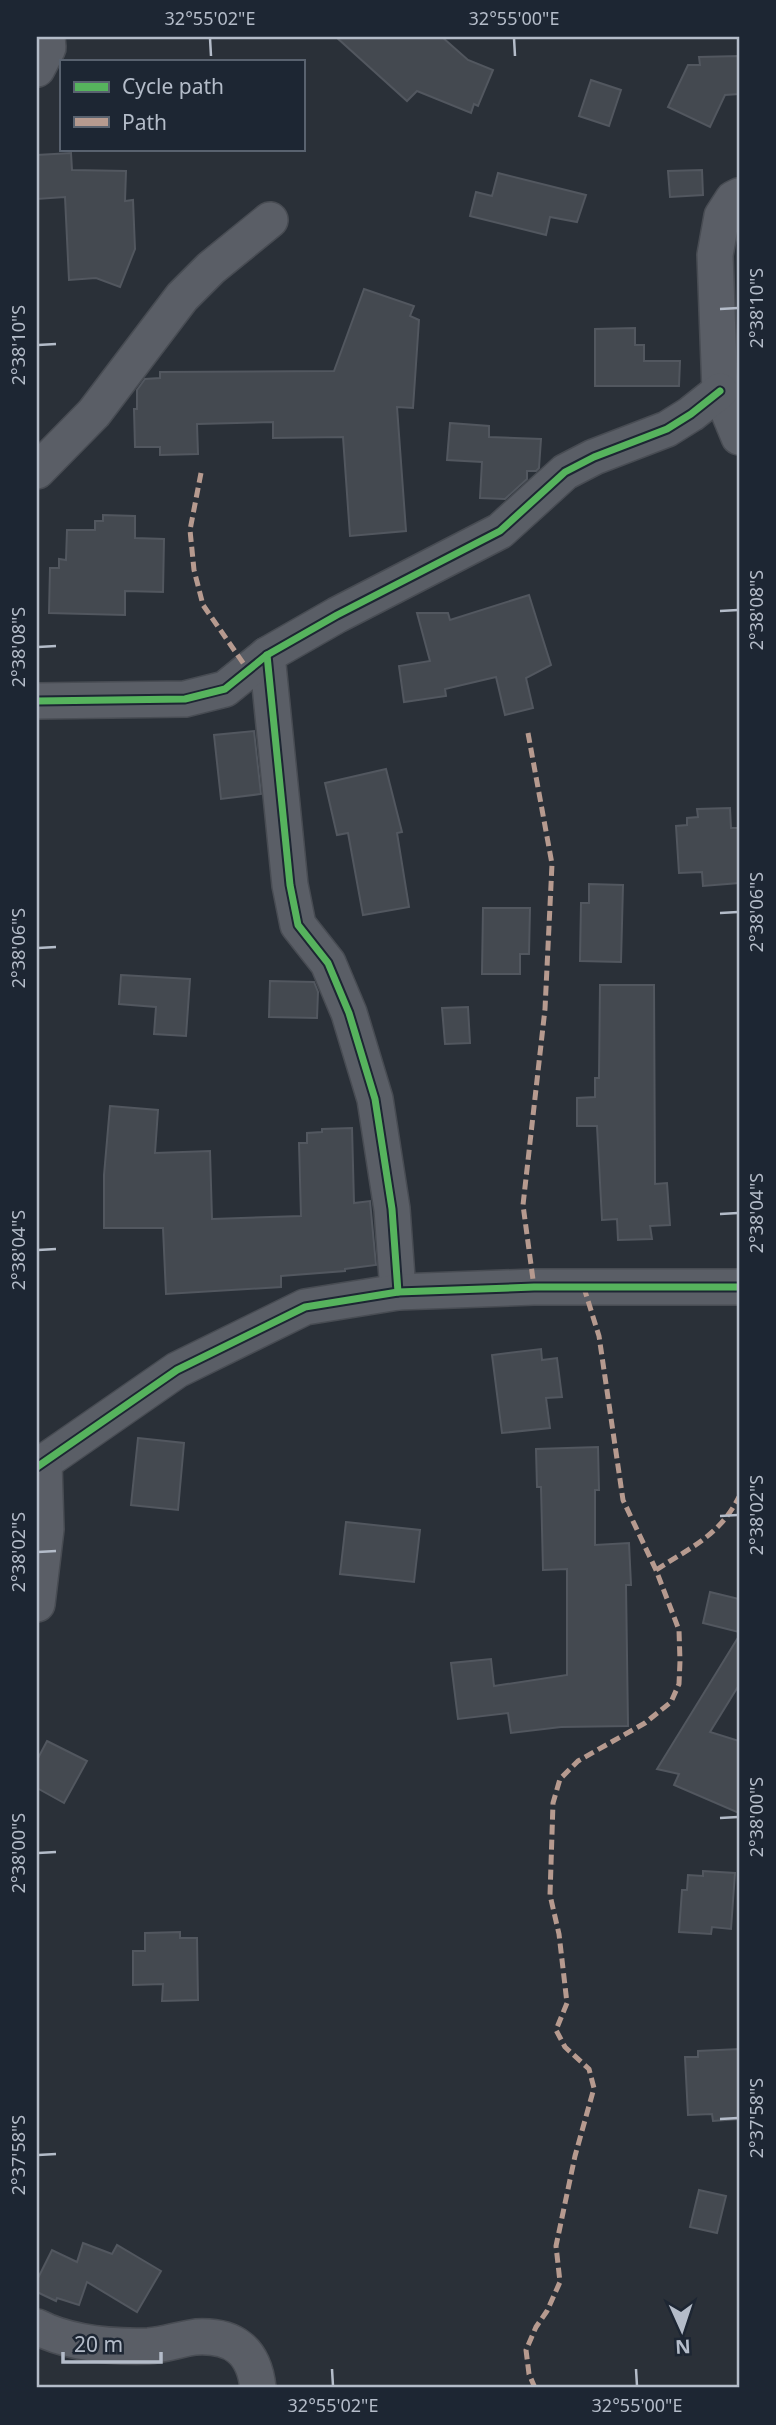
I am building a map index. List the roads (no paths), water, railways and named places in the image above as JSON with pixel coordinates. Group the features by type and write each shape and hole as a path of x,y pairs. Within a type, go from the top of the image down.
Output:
{"street":[{"path":"37,69 48,48 47,37"},
{"path":"667,429 738,435 720,391 715,255 722,216 733,199 739,196"},
{"path":"37,471 94,413 182,297 211,268 270,220"},
{"path":"37,701 186,699 225,689 267,655 337,615 500,531 565,472 594,457 667,429 720,391"},
{"path":"267,655 290,885 298,925 328,963 349,1013 374,1099 392,1209 398,1292"},
{"path":"37,1604 47,1529 40,1465 177,1370 305,1307 398,1292 534,1287 739,1287"},
{"path":"37,2327 54,2336 100,2345 150,2346 198,2337 228,2342 246,2352 256,2369 258,2388"}]}
